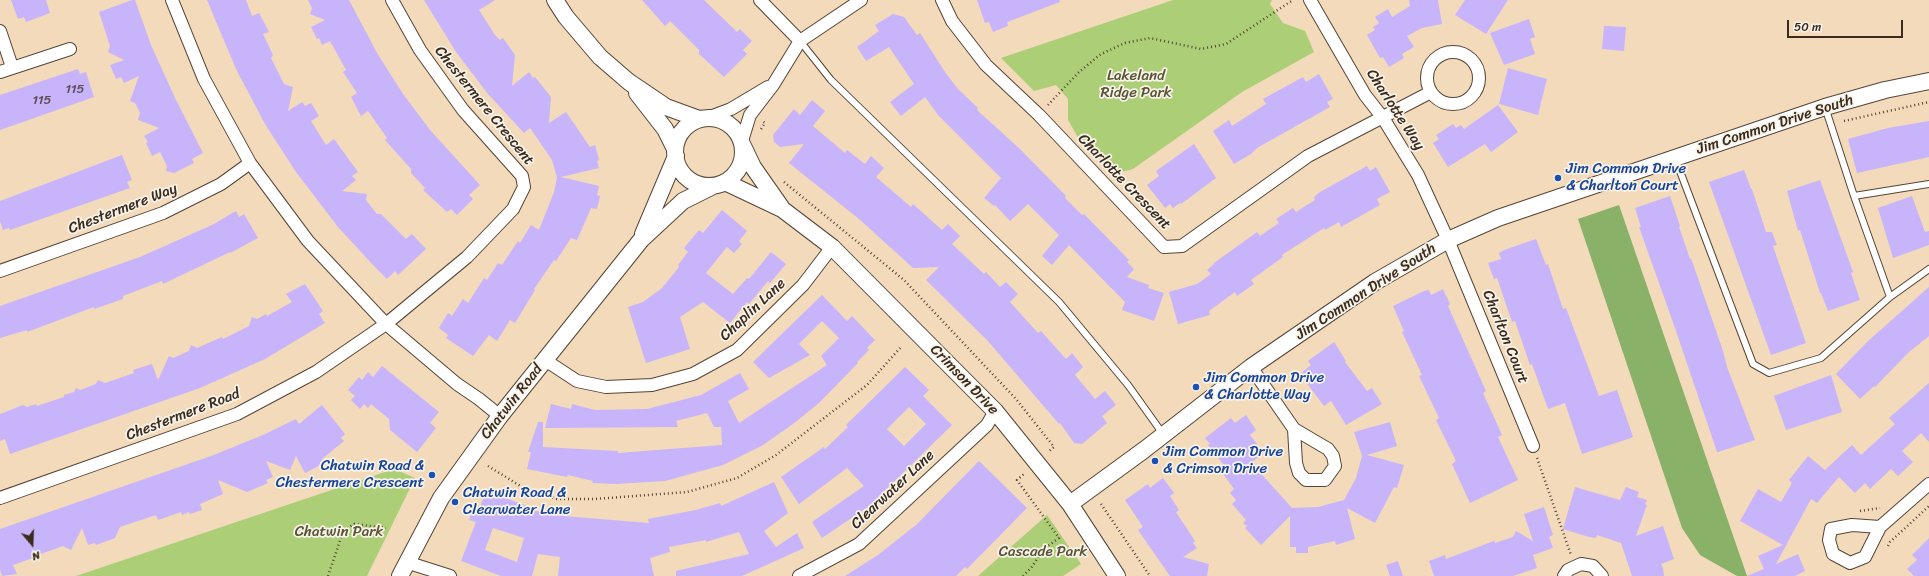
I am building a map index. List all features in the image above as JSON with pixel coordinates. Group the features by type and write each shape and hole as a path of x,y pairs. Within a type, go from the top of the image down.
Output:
{"street":[{"path":"172,0 204,79 250,163 308,241 386,324 457,384 479,398 500,416"},
{"name":"Chestermere Crescent","path":"386,324 467,257 513,209 524,187 522,176 463,110 420,50 392,0"},
{"path":"555,0 566,17 600,57 629,82 666,107 703,119 718,119 737,131 742,144 743,156 740,167 734,176 719,184 702,185 692,182 681,171 665,129 629,82"},
{"path":"760,0 800,41"},
{"path":"742,144 750,115 773,85 800,41 861,0"},
{"name":"Charlotte Crescent","path":"942,0 952,21 986,64 1039,116 1164,247 1182,246 1308,156 1431,92"},
{"name":"Charlotte Way","path":"1310,0 1365,95 1383,118 1418,175 1448,240"},
{"path":"0,32 12,68"},
{"path":"0,72 70,49"},
{"path":"1447,53 1458,53 1469,58 1475,64 1479,74 1479,83 1473,95 1466,101 1455,104 1446,103 1438,99 1431,92 1427,83 1427,74 1436,58 1447,53"},
{"name":"Jim Common Drive South","path":"1070,504 1251,367 1375,282 1448,240 1498,218 1825,107 1886,90 1929,81"},
{"path":"675,153 682,131 690,124 731,109 773,85"},
{"name":"Crimson Drive","path":"742,144 753,167 782,209"},
{"name":"Chatwin Road","path":"641,240 675,153"},
{"name":"Chestermere Way","path":"0,271 163,213 221,184 250,163"},
{"name":"Chatwin Road","path":"403,569 441,498 500,416 641,240 683,201 719,184"},
{"name":"Crimson Drive","path":"719,184 782,209 832,247 995,411 1070,504 1117,576"},
{"name":"Charlton Court","path":"1448,240 1533,446"},
{"name":"Chaplin Lane","path":"546,360 577,381 606,387 652,385 693,374 737,350 804,285 832,247"},
{"name":"Chestermere Road","path":"0,498 237,414 316,372 386,324"},
{"path":"1251,367 1294,429"},
{"name":"Clearwater Lane","path":"800,576 858,544 986,425 995,411"},
{"path":"1880,527 1929,484"},
{"path":"1564,576 1574,566 1580,564 1593,566 1602,576"},
{"path":"403,569 450,576"}],"lane":[{"path":"800,41 831,80 1059,302 1128,385 1164,434"},
{"path":"1825,107 1854,196 1890,297"},
{"path":"1675,157 1753,364 1769,373 1821,358 1890,297 1929,269"},
{"path":"1854,196 1929,184"}],"path":[{"path":"1043,111 1079,72 1102,54 1125,43 1150,38 1202,49 1226,44 1293,0"},
{"path":"1844,121 1929,102"},
{"path":"758,133 765,123 761,120"},
{"path":"778,177 904,280 1016,400 1054,447 1017,480 1059,538 1045,548 1031,568 1023,576"},
{"path":"488,466 522,487 557,499 594,499 686,492 737,478 776,455 867,385 902,346"},
{"path":"1533,446 1574,566"},
{"path":"1101,504 1150,576"},
{"path":"1887,548 1890,542 1929,506"},
{"path":"328,576 343,532 354,524 386,528"}],"green space":[{"name":"Lakeland Ridge Park","path":"1173,0 1272,0 1270,4 1283,23 1305,31 1314,52 1242,92 1133,169 1114,174 1079,139 1068,120 1068,99 1056,85 1034,91 1001,58"},
{"path":"1619,205 1747,576 1737,576 1700,555 1682,528 1578,219"},
{"name":"Chatwin Park","path":"394,469 415,478 367,576 76,576"},
{"name":"Cascade Park","path":"1047,515 1081,564 1063,576 978,576"}],"building":[{"path":"11,0 46,0 50,13 26,22 24,17 18,19"},
{"path":"135,0 151,45 175,98 203,153 192,159 194,163 174,173 166,171 167,166 160,152 152,156 146,143 148,142 144,136 159,128 138,120 140,113 135,103 130,101 139,76 124,83 121,77 116,79 110,65 124,60 108,52 110,46 99,12"},
{"path":"207,0 246,0 252,16 259,13 269,32 263,34 273,55 271,58 284,84 293,87 288,111 302,102 305,106 311,103 319,116 311,121 326,145 334,139 358,172 352,176 356,180 342,191 367,194 366,200 377,214 381,214 406,239 412,234 426,249 398,275 395,271 387,279 373,265 338,227 296,172 265,124 236,69"},
{"path":"308,0 349,0 377,53 403,94 430,130 480,185 469,195 473,199 457,215 451,209 447,212 423,190 425,188 411,173 411,169 385,140 387,138 368,111 361,116 351,97 357,93 343,72 346,70 330,41 322,45 311,27 325,20 310,14 312,8"},
{"path":"424,0 495,0 479,10 495,35 500,40 503,38 515,55 512,86 529,72 533,78 535,77 551,97 549,123 566,112 590,147 595,145 599,160 597,161 599,168 561,177 599,186 597,195 600,196 597,209 591,208 577,240 571,238 556,261 554,260 534,289 535,290 515,323 510,320 497,341 489,335 473,356 446,338 448,335 439,328 448,313 452,316 463,299 468,303 484,278 487,280 498,263 502,265 518,241 520,243 531,225 539,230 554,192 557,178 552,160 530,128 524,133 488,94 456,52"},
{"path":"642,0 704,0 737,32 740,29 752,41 743,50 747,54 724,77 699,54 699,50 670,21 665,26"},
{"path":"977,0 1059,0 1060,2 1007,22 1008,26 993,32 989,22 985,23"},
{"path":"1409,0 1438,0 1442,24 1422,28 1407,36 1414,47 1402,54 1404,58 1389,67 1383,57 1380,58 1367,35 1375,30 1373,27 1379,23 1375,17 1388,9 1392,17 1410,6"},
{"path":"1465,0 1508,0 1486,34 1455,15"},
{"path":"893,14 904,17 917,35 920,33 945,72 958,89 978,108 977,110 1020,149 1066,196 1065,198 1082,215 1084,214 1129,260 1127,262 1134,269 1127,277 1149,285 1148,288 1164,293 1154,321 1122,310 1125,302 1069,245 1052,265 1042,256 1059,235 1028,204 1010,221 995,205 994,206 984,198 1001,178 938,115 925,97 901,116 890,102 914,84 889,47 866,61 857,47 879,31 875,25"},
{"path":"1529,19 1535,37 1530,39 1535,54 1504,65 1490,33"},
{"path":"1604,26 1626,27 1624,51 1602,49"},
{"path":"1508,68 1547,79 1538,115 1499,104"},
{"path":"78,69 80,74 86,72 94,97 0,130 0,95"},
{"path":"1319,74 1333,99 1327,102 1330,107 1257,148 1251,154 1234,164 1213,131 1229,120 1232,126 1266,104 1263,99 1303,77 1306,82"},
{"path":"812,100 825,111 813,126 845,153 847,150 865,164 871,156 884,168 876,177 911,207 913,204 942,230 948,224 960,236 952,244 984,274 986,272 1000,287 1006,282 1018,294 1010,302 1038,333 1041,331 1066,359 1072,353 1083,367 1075,375 1095,399 1105,391 1116,405 1102,416 1107,423 1082,444 1074,443 1060,423 1059,424 987,340 926,280 939,267 913,268 859,219 789,163 804,144 780,147 774,142 773,135 794,109 800,115"},
{"path":"1498,105 1518,132 1491,152 1485,144 1448,167 1433,143 1439,139 1436,135 1453,124 1456,128 1461,125 1464,129"},
{"path":"1929,121 1929,157 1857,173 1848,139 1888,128"},
{"path":"1194,144 1216,178 1181,204 1180,203 1173,208 1170,204 1165,208 1147,185 1159,176 1156,171"},
{"path":"122,155 132,180 127,182 130,188 10,230 9,228 3,230 0,221 0,201"},
{"path":"1367,166 1370,171 1376,167 1390,192 1377,199 1380,205 1341,227 1339,222 1325,230 1324,228 1282,255 1283,257 1251,280 1254,284 1237,296 1235,292 1209,311 1210,315 1178,324 1169,292 1197,284 1211,274 1207,270 1214,263 1257,232 1260,236 1279,223 1276,219 1293,208 1296,212 1315,200 1314,197 1320,192"},
{"path":"1744,170 1766,232 1772,232 1777,245 1773,246 1806,343 1771,355 1709,182"},
{"path":"1820,180 1853,272 1851,273 1860,300 1828,311 1820,293 1800,230 1798,231 1787,191"},
{"path":"1670,196 1680,226 1679,227 1723,351 1727,367 1755,440 1718,452 1639,227 1641,227 1635,208"},
{"path":"1912,196 1925,232 1929,231 1929,245 1893,258 1878,208"},
{"path":"722,210 747,231 739,241 742,244 734,253 727,247 706,273 733,294 747,278 749,279 771,252 786,264 770,283 768,281 749,304 747,302 730,323 703,302 680,317 690,349 646,363 628,307 643,302 662,288 679,267 678,265 688,252 684,248 699,230 703,233"},
{"path":"236,211 239,217 244,214 258,238 230,253 163,284 162,281 123,296 123,299 94,309 94,307 27,332 27,330 0,338 0,306 140,257 212,225"},
{"path":"1536,239 1546,265 1548,264 1563,309 1566,308 1599,396 1617,390 1633,437 1631,438 1582,454 1565,403 1548,409 1532,364 1530,365 1515,321 1512,322 1497,278 1494,279 1488,263 1501,259 1499,253 1504,250"},
{"path":"305,284 323,311 319,314 325,323 265,359 200,388 10,454 5,439 0,441 0,414 23,405 27,407 36,404 37,406 64,397 64,395 74,392 76,388 80,390 96,384 98,380 105,383 134,373 133,370 152,364 158,380 169,356 173,358 189,351 191,345 197,348 222,337 223,339 249,326 252,317 257,319 266,314 267,316 292,302 286,294"},
{"path":"1929,287 1929,336 1908,353 1875,387 1874,386 1860,399 1836,374 1868,341"},
{"path":"1443,289 1450,304 1448,306 1486,391 1483,393 1502,435 1498,437 1518,480 1470,503 1452,464 1456,461 1436,420 1439,418 1419,376 1422,375 1402,332 1404,331 1393,306 1424,291 1429,290 1431,295"},
{"path":"822,295 847,321 852,316 875,340 867,348 869,350 857,362 858,363 819,403 763,445 723,465 665,481 616,484 592,483 593,481 568,475 567,477 527,469 531,452 528,452 538,422 543,422 543,447 618,451 618,453 722,445 721,427 714,427 707,413 676,421 678,427 545,428 551,404 571,409 572,404 595,410 647,409 701,395 740,373 749,389 728,401 739,423 827,365 821,356 839,338 822,321 799,344 810,355 769,378 753,362"},
{"path":"1334,342 1346,361 1345,362 1367,391 1372,388 1382,404 1346,425 1331,401 1324,406 1300,374 1311,365 1308,361"},
{"path":"382,366 439,412 430,423 436,428 417,452 390,430 389,419 371,404 368,408 364,404 360,409 351,400 355,396 348,390 359,377 362,380 368,372 373,377"},
{"path":"905,367 929,390 923,396 952,425 869,506 822,538 812,522 864,486 847,468 799,504 781,477 824,447 825,449 848,427 846,425","holes":["909,407 926,424 904,446 887,429"]},
{"path":"1831,375 1842,412 1786,430 1774,396"},
{"path":"1929,383 1929,442 1921,433 1902,451 1913,462 1898,476 1891,469 1870,489 1865,483 1855,493 1839,477 1817,503 1811,499 1776,564 1798,554 1805,571 1795,576 1747,576 1764,569 1758,556 1783,545 1740,521 1758,489 1781,502 1792,483 1789,480 1808,456 1825,470 1852,445 1861,455 1895,424 1889,418"},
{"path":"322,405 345,434 341,438 344,441 322,459 324,463 305,473 296,456 290,470 266,461 273,477 266,480 268,483 247,492 218,480 223,494 200,504 202,510 190,514 189,512 182,515 181,512 158,520 156,515 120,527 115,538 96,545 95,543 88,545 82,528 71,550 63,546 35,556 36,557 13,565 17,574 2,576 0,569 0,529 211,456 263,435 296,419 299,424"},
{"path":"1246,415 1256,430 1250,435 1264,453 1253,461 1257,466 1255,467 1292,508 1318,507 1344,500 1356,478 1362,456 1354,432 1390,422 1397,446 1367,455 1404,465 1397,488 1394,487 1375,523 1347,508 1355,539 1336,545 1335,541 1308,547 1308,553 1296,553 1296,547 1290,547 1290,516 1261,545 1245,528 1247,526 1243,523 1246,520 1232,504 1236,500 1230,493 1234,489 1224,475 1226,473 1220,466 1223,464 1208,445 1210,444 1205,438 1231,418 1235,423"},
{"path":"979,461 1027,508 967,569 965,567 956,576 845,576 878,555 917,524"},
{"path":"1163,478 1174,493 1170,496 1179,510 1176,512 1195,541 1193,543 1197,548 1183,557 1209,564 1207,576 1170,576 1138,530 1143,527 1125,500 1148,484 1150,488"},
{"path":"774,482 788,513 764,531 776,547 797,533 804,548 742,576 676,576 676,571 749,554 739,532 706,542 706,540 669,547 670,552 650,558 654,576 558,576 560,557 538,554 532,576 501,576 461,561 476,522 469,520 474,505 480,507 486,491 530,507 529,509 551,515 649,523 648,519 696,510 720,503 721,506","holes":["493,528 524,538 517,562 485,550"]},
{"path":"1575,487 1620,500 1626,487 1639,492 1637,497 1647,500 1645,504 1647,505 1636,536 1663,526 1674,559 1661,564 1664,576 1632,576 1621,543 1597,535 1596,538 1589,537 1563,529"},
{"path":"1544,507 1553,535 1549,537 1553,548 1533,555 1537,568 1513,576 1434,576 1429,561 1445,555 1446,559 1494,541 1495,543 1513,537 1516,531 1533,541 1524,514"},
{"path":"1929,538 1929,576 1914,576 1907,569 1917,560 1912,555"},
{"path":"1398,561 1403,576 1390,576 1386,565"}],"place":[{"name":"Jim Common Drive & Charlton Court","path":"1558,178"},
{"name":"Jim Common Drive & Charlotte Way","path":"1196,387"},
{"name":"Jim Common Drive & Crimson Drive","path":"1155,461"},
{"name":"Chatwin Road & Chestermere Crescent","path":"432,475"},
{"name":"Chatwin Road & Clearwater Lane","path":"455,502"}]}
